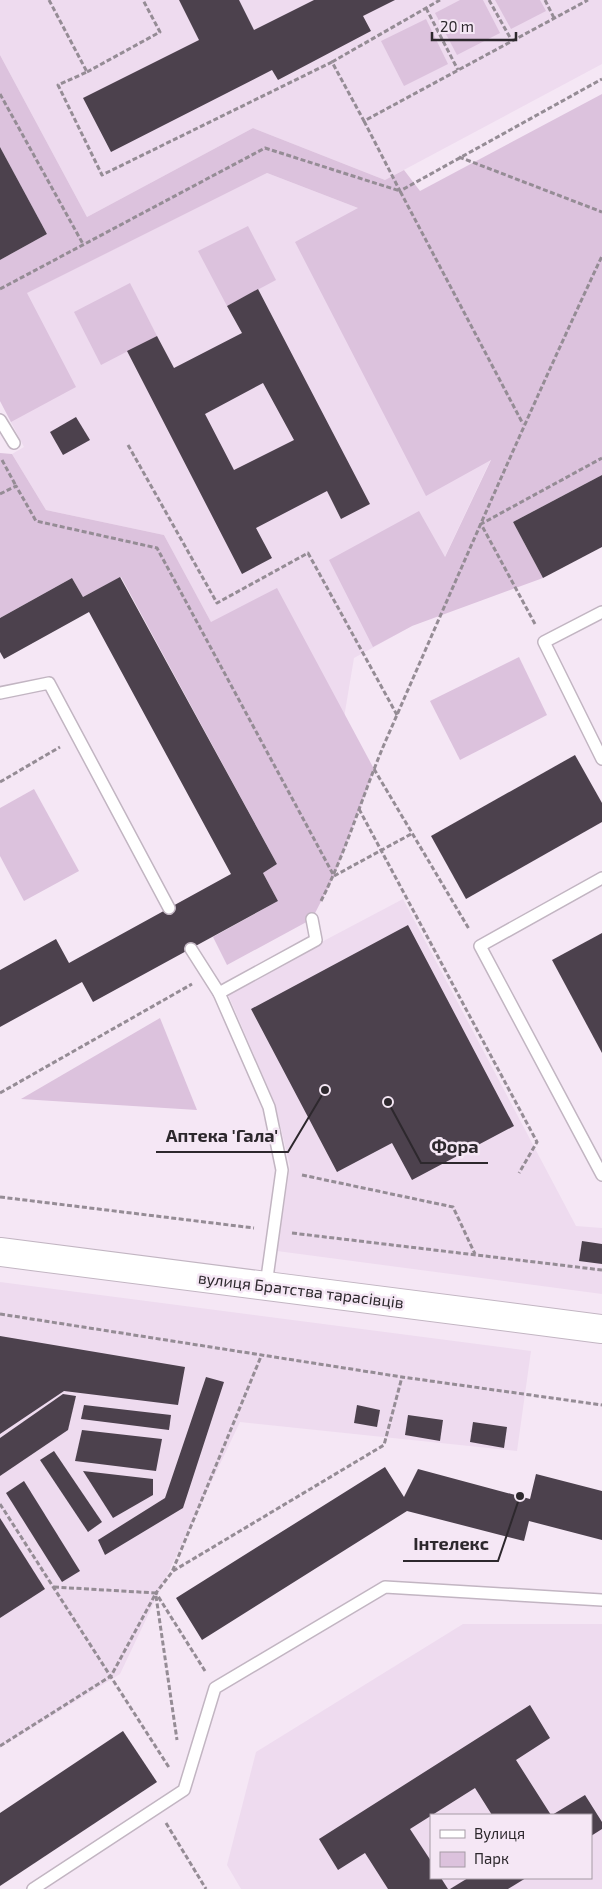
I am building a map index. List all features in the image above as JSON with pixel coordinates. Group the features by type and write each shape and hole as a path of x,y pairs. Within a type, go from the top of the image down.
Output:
{"street":[{"name":"вулиця Братства тарасівців","path":"0,1252 602,1329"}],"lane":[{"path":"0,420 14,443"},
{"path":"602,612 544,642 602,759"},
{"path":"0,693 49,683 169,908"},
{"path":"602,878 480,946 602,1175"},
{"path":"219,993 316,940 312,919"},
{"path":"191,949 219,993 269,1108 282,1170 266,1285"},
{"path":"33,1889 157,1810 184,1790 215,1688 385,1587 602,1600"}],"path":[{"path":"49,0 86,72"},
{"path":"143,0 160,32 58,85 102,175 332,62 440,0"},
{"path":"489,0 512,41"},
{"path":"544,0 554,18"},
{"path":"364,122 588,0"},
{"path":"426,8 458,70"},
{"path":"332,62 523,425"},
{"path":"0,289 264,148 400,190 602,79"},
{"path":"0,94 83,244"},
{"path":"459,157 602,212"},
{"path":"312,919 334,876 374,768 523,425 602,256"},
{"path":"128,445 217,602 308,553 397,716"},
{"path":"0,456 36,520 157,548 334,876"},
{"path":"481,524 602,458"},
{"path":"0,494 16,486"},
{"path":"481,524 544,642"},
{"path":"0,782 78,737"},
{"path":"374,768 480,946"},
{"path":"359,809 537,1142 518,1173"},
{"path":"334,876 413,834"},
{"path":"0,1093 207,976"},
{"path":"282,1170 453,1208 476,1254"},
{"path":"0,1197 602,1270"},
{"path":"0,1314 402,1377 602,1405"},
{"path":"0,1746 110,1676 156,1593 172,1572 262,1354"},
{"path":"172,1572 384,1445 402,1377"},
{"path":"0,1504 184,1790"},
{"path":"54,1587 156,1593"},
{"path":"156,1593 215,1688"},
{"path":"156,1593 177,1741"},
{"path":"157,1810 206,1889"}],"shaded area":[{"path":"0,0 602,0 602,64 385,180 253,128 87,217 0,55"},
{"path":"267,173 358,208 491,459 412,626 354,658 333,783 306,798 164,535 46,510 12,454 24,447 0,401 0,306"},
{"path":"403,899 576,1226 602,1228 602,1294 277,1251 290,1166 275,1104 227,992"},
{"path":"0,1282 531,1351 517,1451 240,1422 120,1674 0,1748"},
{"path":"463,1624 602,1624 602,1889 241,1889 227,1865 256,1752"}],"green space":[{"path":"460,0 483,0 500,33 457,55 435,13"},
{"path":"495,0 540,0 546,11 511,29"},
{"path":"426,19 448,64 404,86 381,41"},
{"path":"0,55 87,217 253,128 385,180 404,170 420,191 602,94 602,475 513,522 543,578 412,626 373,647 329,560 419,511 445,557 491,460 426,496 295,242 358,208 267,173 27,293 76,387 11,422 0,401 0,260 47,234 0,147"},
{"path":"248,226 276,280 227,306 198,251"},
{"path":"130,283 157,336 101,365 74,312"},
{"path":"0,453 12,454 46,510 164,535 211,622 277,588 374,769 334,876 312,919 227,965 213,937 278,901 263,873 277,864 121,577 83,597 72,578 0,618"},
{"path":"519,657 547,715 460,760 430,701"},
{"path":"34,789 79,871 24,901 0,856 0,808"},
{"path":"160,1018 197,1110 21,1099"}],"building":[{"path":"179,0 239,0 254,30 314,0 395,0 363,16 371,31 278,80 272,70 111,152 83,98 199,40"},
{"path":"0,147 47,234 0,260"},
{"path":"258,289 370,504 341,519 327,491 256,528 272,558 242,574 127,351 157,336 174,368 242,333 227,306","holes":["263,383 294,440 234,470 205,414"]},
{"path":"76,417 90,440 63,455 50,432"},
{"path":"602,475 602,547 543,578 513,522"},
{"path":"120,577 277,864 263,873 278,901 93,1002 82,982 0,1027 0,970 56,939 69,963 231,874 89,612 4,659 0,652 0,618 72,578 83,597"},
{"path":"575,755 602,803 602,822 466,899 431,836"},
{"path":"408,925 514,1126 412,1180 392,1143 337,1172 251,1009"},
{"path":"602,933 602,1053 552,960"},
{"path":"582,1241 602,1244 602,1264 579,1261"},
{"path":"0,1336 185,1367 178,1405 64,1391 0,1434"},
{"path":"206,1377 224,1382 183,1508 105,1555 98,1540 165,1498"},
{"path":"63,1394 76,1396 68,1430 0,1476 0,1438"},
{"path":"84,1405 171,1415 169,1430 81,1419"},
{"path":"357,1405 380,1410 377,1427 354,1423"},
{"path":"408,1415 443,1420 440,1441 405,1435"},
{"path":"473,1422 507,1427 504,1448 470,1442"},
{"path":"82,1430 162,1439 156,1471 75,1461"},
{"path":"54,1451 102,1522 88,1532 40,1460"},
{"path":"385,1467 404,1497 418,1469 530,1499 536,1474 602,1491 602,1540 529,1521 524,1541 407,1511 202,1640 176,1598"},
{"path":"83,1471 153,1479 153,1495 113,1518"},
{"path":"24,1481 80,1571 62,1582 6,1493"},
{"path":"0,1518 45,1589 0,1618"},
{"path":"530,1705 550,1738 516,1760 550,1814 491,1814 475,1788 434,1814 430,1814 430,1816 410,1829 430,1859 430,1879 442,1879 448,1889 388,1889 365,1853 338,1870 319,1839"},
{"path":"123,1731 157,1782 0,1886 0,1813"},
{"path":"585,1795 602,1822 602,1829 592,1835 592,1814 554,1814"},
{"path":"466,1879 524,1879 508,1889 450,1889"}],"place":[{"name":"Аптека 'Гала'","path":"325,1090"},
{"name":"Фора","path":"388,1102"},
{"name":"Інтелекс","path":"520,1496"}]}
